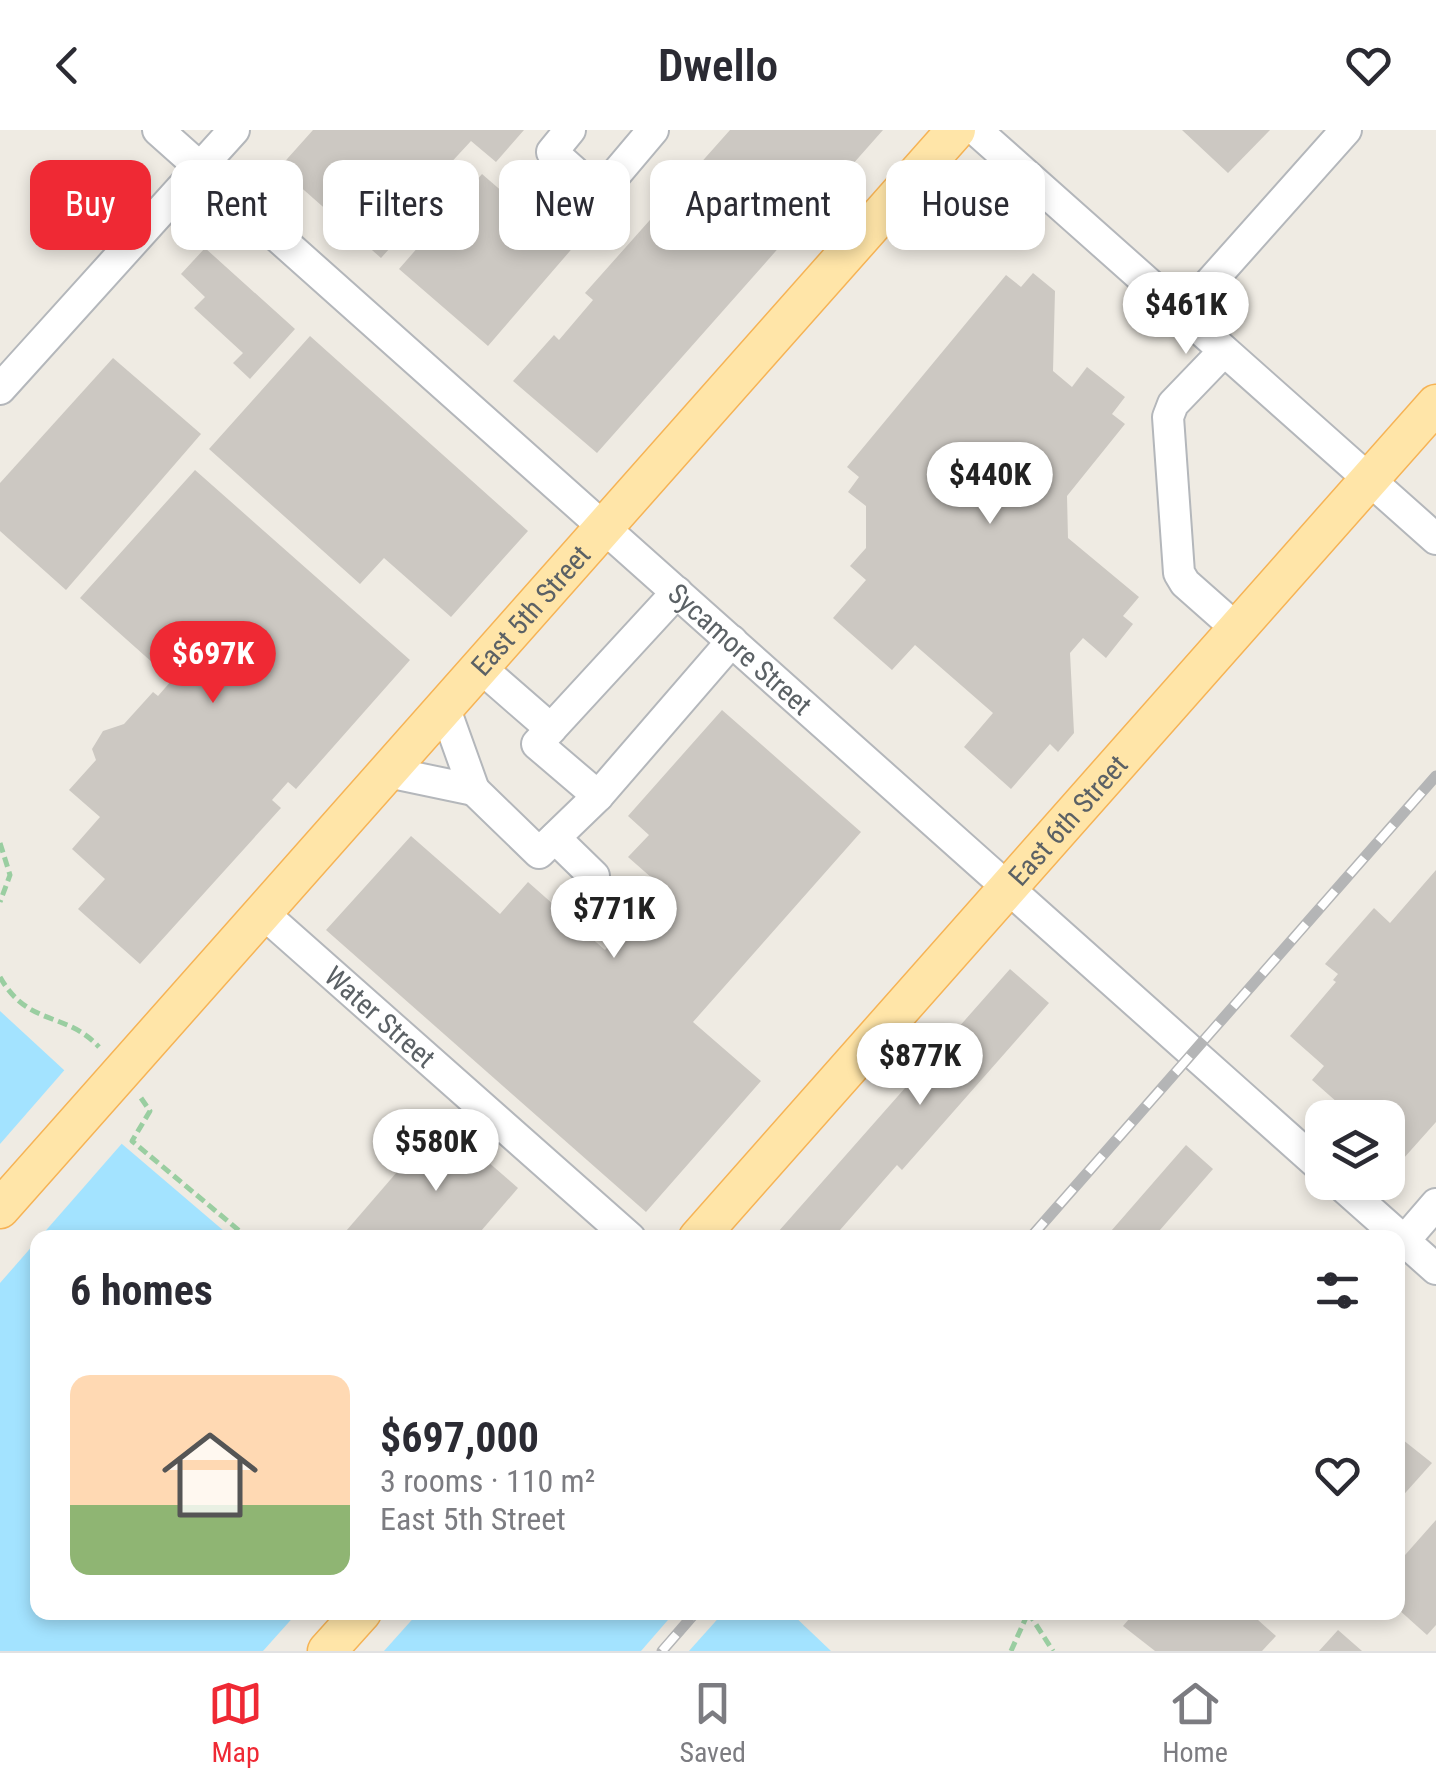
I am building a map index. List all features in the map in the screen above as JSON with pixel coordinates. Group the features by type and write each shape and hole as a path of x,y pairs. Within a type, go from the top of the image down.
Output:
{"main road":[{"name":"East 5th Street","path":"0,1210 956,130"},
{"name":"East 6th Street","path":"705,1230 1436,404"},
{"path":"327,1651 355,1620"}],"street":[{"name":"Sycamore Street","path":"158,130 191,160"},
{"path":"207,160 234,130"},
{"path":"570,130 552,152 599,194 653,130"},
{"path":"976,130 1436,539"},
{"path":"1182,314 1346,130"},
{"path":"0,388 171,200"},
{"name":"Sycamore Street","path":"292,250 1305,1153"},
{"path":"1224,351 1173,404 1168,417 1179,572 1185,584 1237,629"},
{"path":"598,796 537,744 678,592"},
{"path":"445,709 474,790 540,853 598,796 732,641"},
{"path":"481,668 551,729"},
{"path":"388,772 474,790"},
{"path":"555,838 594,876"},
{"name":"Water Street","path":"264,914 621,1230"},
{"path":"1356,1200 1386,1230"},
{"path":"1405,1238 1436,1204"},
{"path":"1405,1248 1436,1270"}],"path":[{"path":"0,844 10,875 0,902"},
{"path":"0,977 10,996 33,1014 62,1022 100,1048"},
{"path":"146,1103 150,1110 132,1141 238,1230"},
{"path":"1010,1651 1025,1620"},
{"path":"1033,1620 1053,1651"}],"water":[{"path":"0,1011 64,1070 122,1144 223,1230 30,1230 30,1620 798,1620 831,1651 0,1651"}],"pier":[{"path":"68,1066 125,1140 46,1230 30,1230 30,1249 0,1283 0,1144"},
{"path":"291,1620 412,1620 384,1651 263,1651"},
{"path":"668,1620 717,1620 689,1651 641,1651"}],"building":[{"path":"313,130 524,130 496,162 471,141 453,160 323,160 323,207 303,189 303,160 286,160"},
{"path":"730,130 883,130 856,160 703,160"},
{"path":"1182,130 1270,130 1228,173"},
{"path":"482,174 499,189 499,250 571,250 488,346 399,269 416,250 479,250"},
{"path":"650,220 650,250 777,250 597,453 513,381 554,335 559,340 593,300 585,293 623,250 630,250 630,242"},
{"path":"207,250 295,329 250,379 233,363 243,353 194,308 205,297 181,274"},
{"path":"372,250 388,250 381,258"},
{"path":"1033,273 1055,291 1053,371 1072,387 1087,367 1125,397 1112,414 1125,424 1067,496 1068,538 1139,597 1123,616 1133,624 1106,658 1083,638 1070,653 1074,733 1058,752 1050,744 1011,789 964,747 993,713 915,645 892,670 833,618 866,580 850,566 866,548 866,506 848,492 859,477 847,467 1006,275 1021,287"},
{"path":"310,336 528,531 451,617 384,558 360,584 209,449"},
{"path":"113,358 201,434 66,590 0,531 0,483"},
{"path":"195,470 410,660 296,789 288,782 272,800 281,808 140,964 78,909 105,879 72,849 100,817 69,790 96,760 92,749 103,731 124,724 153,692 158,696 172,680 80,598"},
{"path":"722,710 861,832 693,1022 761,1081 646,1212 326,930 411,836 500,914 528,882 605,950 661,886 628,857 649,835 628,816"},
{"path":"1436,870 1436,1122 1405,1157 1405,1100 1335,1100 1312,1080 1324,1066 1290,1036 1336,982 1333,980 1338,974 1325,964 1374,908 1390,923"},
{"path":"1010,969 1049,1003 902,1170 897,1165 840,1230 780,1230"},
{"path":"441,1121 518,1188 482,1230 347,1230"},
{"path":"1186,1145 1213,1169 1160,1230 1112,1230"},
{"path":"1405,1442 1432,1463 1405,1493"},
{"path":"1436,1520 1436,1625 1427,1635 1405,1615 1405,1555"},
{"path":"1128,1620 1258,1620 1276,1636 1262,1651 1155,1651 1123,1626"},
{"path":"1338,1630 1362,1651 1319,1651"}],"railway":[{"path":"1037,1230 1436,776"},
{"path":"662,1651 689,1620"}]}
